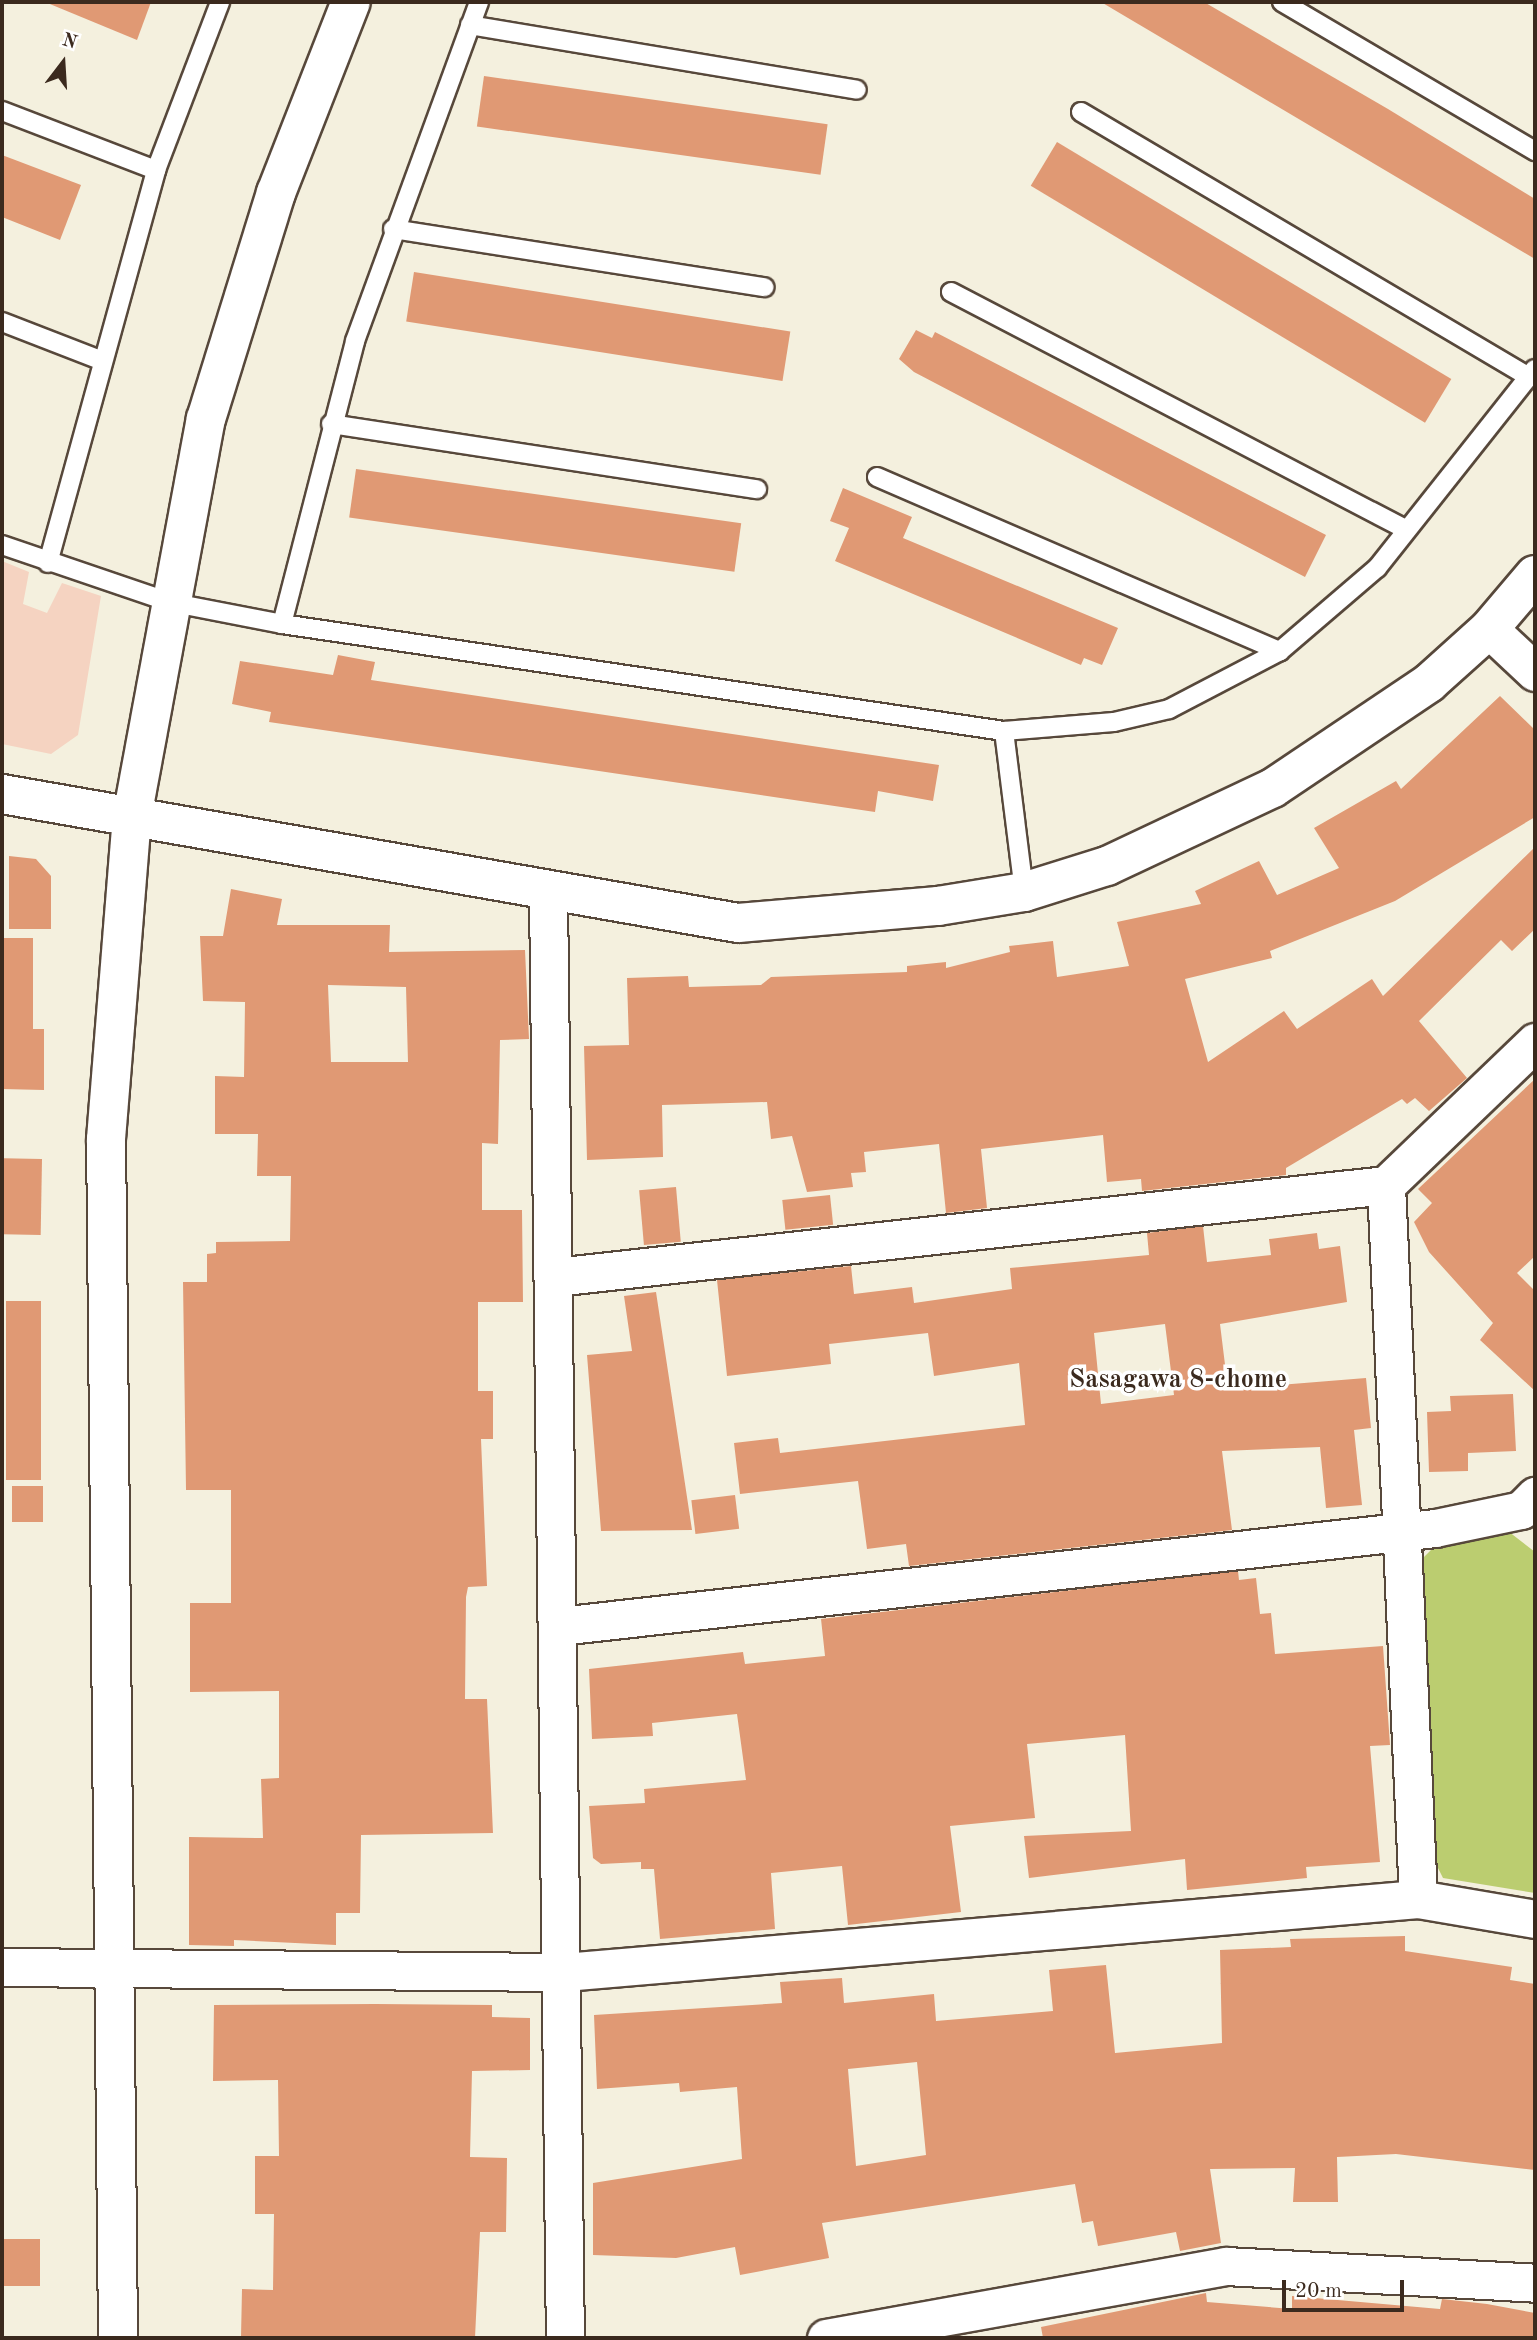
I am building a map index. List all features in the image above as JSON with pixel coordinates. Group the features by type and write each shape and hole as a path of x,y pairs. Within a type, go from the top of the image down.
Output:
{"street":[{"path":"118,2338 106,1139 132,817 169,602 206,419 276,193 351,2"},
{"path":"2,794 548,893 738,923 836,919 1024,892 1107,866 1273,788 1429,682 1489,629 1535,575"},
{"path":"1489,629 1535,672"},
{"path":"548,893 564,1972 565,2338"},
{"path":"555,1277 1386,1185 1535,1042"},
{"path":"1386,1185 1418,1899"},
{"path":"559,1626 1402,1531 1531,1511"},
{"path":"2,1968 564,1972 1418,1899 1535,1919"},
{"path":"825,2338 1226,2266 1535,2283"}],"lane":[{"path":"48,562 100,360 156,170 220,2"},
{"path":"282,624 331,424 393,229 479,2"},
{"path":"1282,2 1535,151"},
{"path":"470,24 857,90"},
{"path":"2,111 156,170"},
{"path":"2,545 169,602 282,624 1004,731 1114,722 1169,709 1280,651 1377,568 1532,373 1081,112"},
{"path":"393,229 765,287"},
{"path":"951,292 1407,530"},
{"path":"2,322 100,360"},
{"path":"331,424 757,489"},
{"path":"877,477 1280,651"},
{"path":"1004,731 1024,892"}],"shaded area":[{"path":"2,561 29,572 23,604 47,613 62,583 101,596 78,735 51,754 2,744"}],"green space":[{"path":"1504,1528 1535,1552 1535,1893 1443,1878 1435,1862 1420,1561 1433,1548"}],"building":[{"path":"45,2 151,2 137,40"},
{"path":"1101,2 1204,2 1388,109 1535,199 1535,259"},
{"path":"484,76 828,124 821,175 477,127"},
{"path":"1057,142 1451,379 1425,423 1031,186"},
{"path":"2,155 81,185 60,240 2,217"},
{"path":"414,272 790,332 782,381 406,321"},
{"path":"916,330 932,338 935,332 1326,535 1305,577 914,372 899,359"},
{"path":"356,469 741,523 734,572 349,518"},
{"path":"843,488 912,517 903,538 1118,628 1102,665 1084,658 1081,665 835,561 849,528 830,521"},
{"path":"338,655 375,662 371,680 939,765 933,801 878,791 875,812 269,722 271,712 232,704 240,661 333,675"},
{"path":"1500,696 1535,730 1535,817 1395,901 1270,951 1272,958 1185,979 1208,1062 1284,1011 1297,1029 1372,979 1383,996 1535,847 1535,929 1512,951 1501,940 1419,1021 1467,1078 1429,1111 1415,1098 1407,1104 1402,1099 1286,1168 1286,1175 1142,1191 1141,1179 1107,1182 1103,1135 981,1149 987,1208 946,1213 939,1144 864,1152 866,1172 851,1173 853,1187 807,1192 792,1136 771,1139 767,1102 662,1105 663,1157 587,1160 584,1046 629,1045 627,978 688,976 689,987 761,985 771,977 907,972 907,966 946,962 946,968 1010,952 1009,946 1053,941 1057,977 1129,966 1117,922 1201,904 1195,891 1259,861 1277,895 1339,868 1314,828 1396,781 1401,789"},
{"path":"9,856 36,859 51,876 51,929 9,929"},
{"path":"231,889 282,899 277,925 390,925 389,952 525,950 529,1039 500,1040 498,1144 482,1143 482,1210 522,1210 523,1302 478,1302 478,1391 493,1391 493,1439 481,1439 487,1586 468,1587 466,1597 465,1699 487,1699 493,1833 361,1835 360,1913 336,1913 336,1945 234,1940 234,1946 189,1945 189,1837 263,1838 261,1779 279,1778 279,1691 190,1692 190,1603 231,1603 231,1490 186,1490 183,1282 207,1282 207,1254 216,1253 216,1242 290,1241 291,1176 257,1176 258,1134 215,1134 215,1076 244,1077 245,1002 203,1001 200,936 223,936","holes":["328,985 406,987 408,1062 331,1062"]},
{"path":"2,938 33,938 33,1029 44,1029 44,1090 2,1089"},
{"path":"1535,1079 1535,1256 1517,1273 1535,1291 1535,1391 1480,1340 1493,1323 1429,1252 1414,1222 1432,1203 1418,1189"},
{"path":"4,1158 42,1159 41,1235 3,1234"},
{"path":"676,1187 681,1242 644,1245 639,1190"},
{"path":"830,1195 833,1225 785,1230 782,1200"},
{"path":"1203,1226 1207,1262 1271,1255 1269,1239 1317,1233 1319,1249 1340,1246 1347,1302 1220,1324 1228,1389 1366,1378 1371,1428 1354,1430 1362,1505 1326,1508 1320,1447 1222,1451 1232,1530 909,1566 906,1544 867,1549 858,1481 740,1494 734,1443 778,1438 780,1453 1025,1425 1019,1363 934,1376 928,1333 829,1344 831,1364 727,1376 717,1280 851,1266 854,1294 912,1287 914,1303 1012,1289 1010,1268 1149,1255 1147,1233","holes":["1165,1324 1174,1395 1101,1404 1094,1333"]},
{"path":"656,1292 692,1530 601,1531 587,1355 632,1351 624,1296"},
{"path":"6,1301 41,1301 41,1480 6,1480"},
{"path":"1513,1394 1516,1451 1468,1453 1468,1471 1429,1472 1427,1412 1451,1411 1450,1396"},
{"path":"12,1486 43,1486 43,1522 12,1522"},
{"path":"735,1495 739,1529 695,1534 691,1500"},
{"path":"1238,1571 1239,1580 1256,1578 1260,1614 1271,1613 1275,1654 1383,1646 1390,1745 1370,1746 1380,1862 1306,1867 1307,1878 1187,1890 1185,1859 1029,1878 1024,1836 1131,1831 1125,1735 1027,1744 1035,1818 950,1826 961,1912 848,1925 842,1866 771,1873 775,1929 660,1939 654,1869 641,1869 641,1862 601,1864 593,1858 589,1806 645,1803 644,1789 746,1780 737,1714 652,1723 653,1736 592,1739 589,1669 743,1652 745,1664 825,1656 821,1619"},
{"path":"1405,1936 1405,1951 1512,1967 1510,1980 1535,1984 1535,2170 1396,2154 1337,2157 1338,2202 1293,2202 1295,2168 1210,2169 1221,2243 1180,2251 1176,2232 1098,2246 1093,2221 1082,2223 1075,2184 822,2223 829,2258 740,2275 735,2247 676,2258 593,2255 593,2183 742,2159 737,2087 680,2092 679,2083 597,2089 594,2015 782,2003 780,1982 842,1978 844,2003 934,1994 936,2021 1053,2011 1049,1970 1106,1965 1115,2053 1222,2043 1220,1950 1291,1947 1290,1939","holes":["917,2062 926,2155 856,2166 848,2069"]},
{"path":"214,2005 492,2005 492,2017 530,2018 530,2070 472,2071 470,2157 507,2158 506,2232 480,2232 475,2338 241,2337 242,2289 273,2290 274,2214 255,2214 255,2156 279,2156 278,2080 213,2081"},
{"path":"2,2239 40,2239 40,2286 2,2286"},
{"path":"1206,2293 1207,2302 1292,2309 1292,2296 1440,2309 1442,2299 1487,2304 1535,2313 1535,2338 1043,2338 1041,2327"}],"district":[{"name":"Sasagawa 8-chome","path":"1178,1381"}]}
